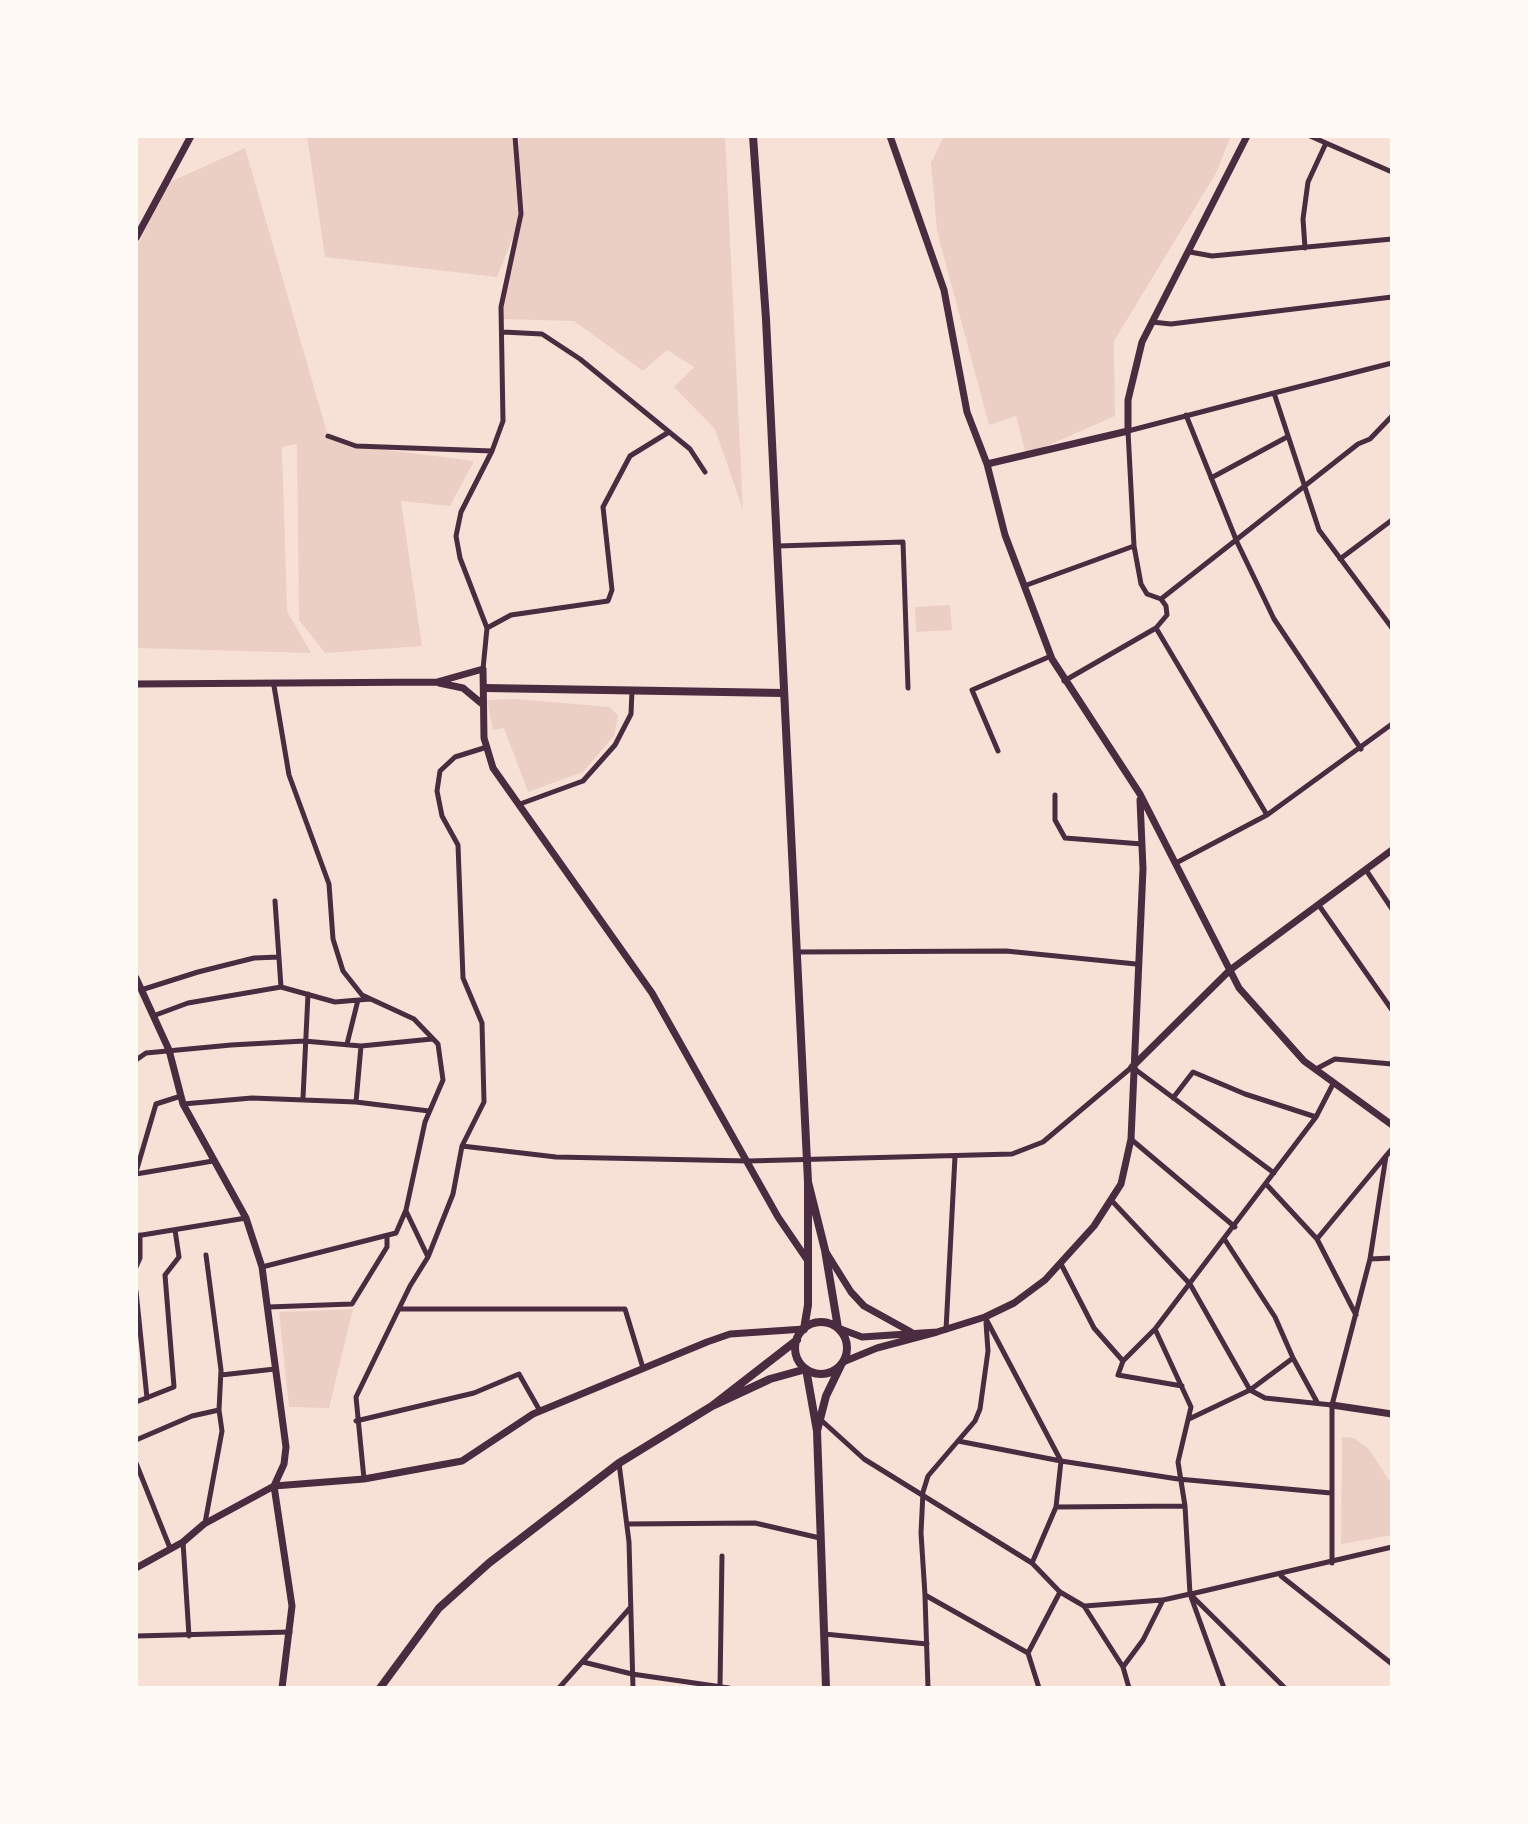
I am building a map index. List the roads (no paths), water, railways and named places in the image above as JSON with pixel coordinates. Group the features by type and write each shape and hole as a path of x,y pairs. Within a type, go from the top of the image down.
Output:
{"main road":[{"path":"380,1688 439,1608 489,1563 619,1463 712,1406 797,1340 804,1329 808,1182 778,546 753,136"},
{"path":"485,688 783,693"},
{"path":"808,1182 825,1250 838,1328 847,1347 826,1396 817,1431"},
{"path":"804,1329 816,1323 838,1328"},
{"path":"797,1340 796,1356 806,1369 817,1431 826,1688"},
{"path":"712,1406 770,1379 806,1369 828,1373 842,1364"}],"street":[{"path":"136,238 191,136"},
{"path":"515,136 521,214 501,307 503,421 492,451 461,512 456,536 460,558 487,628 483,669 485,688 481,703 487,747 493,768 652,993 778,1217 808,1261"},
{"path":"890,136 944,290 967,412 987,464 1005,535 1051,656 1064,681 1140,794 1230,970 1264,1020 1315,1070 1392,1125"},
{"path":"1064,681 1156,628 1167,615 1161,599 1147,594 1141,584 1134,546 1128,400 1134,366 1152,322 1247,136"},
{"path":"1310,136 1392,172"},
{"path":"1305,248 1303,219 1308,182 1326,143"},
{"path":"1190,252 1212,256 1392,239"},
{"path":"1152,322 1171,324 1392,297"},
{"path":"503,332 542,334 580,359 690,449 705,472"},
{"path":"987,464 1392,363"},
{"path":"1274,393 1319,530 1390,620 1392,628"},
{"path":"1186,415 1237,542 1274,619 1361,749"},
{"path":"1161,599 1358,444 1370,439 1392,416"},
{"path":"487,628 511,615 608,601 612,590 603,507 630,456 669,432"},
{"path":"328,436 356,446 492,451"},
{"path":"1211,478 1287,437"},
{"path":"1340,559 1392,520"},
{"path":"778,546 903,542 908,688"},
{"path":"1024,586 1134,546"},
{"path":"1156,628 1267,815"},
{"path":"998,751 972,690 1051,656"},
{"path":"136,684 274,686 437,682 483,669"},
{"path":"437,682 463,688 481,703"},
{"path":"262,1267 396,1233 406,1210 429,1111 443,1080 438,1044 433,1038 414,1019 362,995 343,971 333,939 329,884 289,775 274,686"},
{"path":"520,804 583,781 615,745 631,714 632,690"},
{"path":"1176,863 1267,815 1392,724"},
{"path":"364,1479 356,1397 428,1257 453,1194 462,1146 484,1102 482,1023 463,978 458,845 442,816 437,791 440,771 455,757 487,747"},
{"path":"838,1328 862,1337 937,1332 985,1317 1014,1303 1061,1264 1112,1201 1124,1172 1131,1139 1142,844 1140,794"},
{"path":"1055,795 1055,820 1065,838 1142,844"},
{"path":"462,1146 556,1157 748,1161 1012,1154 1043,1142 1132,1067 1230,970 1392,850"},
{"path":"1366,870 1392,909"},
{"path":"275,901 281,987"},
{"path":"1318,904 1392,1010"},
{"path":"795,952 1006,951 1136,964"},
{"path":"141,990 254,958 279,957"},
{"path":"136,978 169,1050 182,1100 246,1218 262,1267 286,1447 284,1464 274,1486 291,1586 290,1632 282,1688"},
{"path":"153,1016 188,1003 281,987 335,1002 370,999"},
{"path":"303,1098 308,994"},
{"path":"347,1044 358,1000"},
{"path":"136,1060 146,1053 169,1050 304,1041 361,1046 433,1038"},
{"path":"356,1102 361,1046"},
{"path":"1315,1070 1335,1059 1392,1064"},
{"path":"1132,1067 1274,1173"},
{"path":"1173,1098 1193,1072 1245,1094 1316,1117"},
{"path":"1183,1386 1118,1375 1123,1361 1155,1329 1235,1227 1316,1117 1333,1084"},
{"path":"213,1161 136,1173 156,1104 182,1100 303,1098 429,1111"},
{"path":"1131,1139 1235,1227"},
{"path":"1317,1239 1392,1149"},
{"path":"946,1331 955,1156"},
{"path":"1332,1563 1332,1405 1370,1259 1386,1156"},
{"path":"1266,1184 1317,1239 1356,1316"},
{"path":"1112,1201 1190,1284 1250,1390 1265,1398 1392,1414"},
{"path":"406,1210 428,1257"},
{"path":"136,1267 140,1258 138,1236 246,1218"},
{"path":"136,1402 174,1387 165,1275 179,1257 175,1230"},
{"path":"268,1307 352,1304 387,1247 387,1236"},
{"path":"1225,1240 1275,1317 1318,1403"},
{"path":"825,1250 851,1292 864,1306 913,1333"},
{"path":"204,1524 222,1431 219,1410 221,1375 206,1255"},
{"path":"1370,1259 1392,1258"},
{"path":"1061,1264 1094,1328 1123,1361"},
{"path":"136,1291 147,1398"},
{"path":"400,1309 625,1309 643,1370"},
{"path":"928,1688 921,1533 923,1492 928,1476 975,1421 981,1404 988,1351 985,1317"},
{"path":"985,1317 1061,1461 1056,1507 1032,1563"},
{"path":"136,1568 183,1542 204,1524 274,1486 364,1479 462,1461 540,1411 730,1334 804,1329"},
{"path":"1155,1329 1191,1407 1178,1462 1178,1479 1185,1506 1190,1594 1224,1688"},
{"path":"842,1364 877,1348 937,1332"},
{"path":"1189,1419 1250,1390 1293,1358"},
{"path":"221,1375 276,1369"},
{"path":"356,1421 474,1393 519,1374 540,1411"},
{"path":"136,1440 192,1416 219,1410"},
{"path":"821,1420 864,1459 923,1492 1032,1563 1060,1592 1084,1606 1123,1667 1129,1688"},
{"path":"958,1441 1178,1479 1331,1493"},
{"path":"136,1463 170,1548"},
{"path":"619,1463 627,1524 633,1688"},
{"path":"1056,1507 1185,1506"},
{"path":"627,1524 755,1523 823,1539"},
{"path":"183,1542 189,1636"},
{"path":"1084,1606 1163,1600 1392,1547"},
{"path":"720,1687 722,1556"},
{"path":"1280,1575 1392,1664"},
{"path":"1028,1653 1060,1592"},
{"path":"1190,1594 1285,1688"},
{"path":"925,1595 1028,1653 1039,1688"},
{"path":"1123,1667 1143,1640 1163,1600"},
{"path":"559,1688 630,1607"},
{"path":"136,1636 290,1632"},
{"path":"824,1634 927,1644"},
{"path":"583,1662 632,1674 729,1688"}]}
